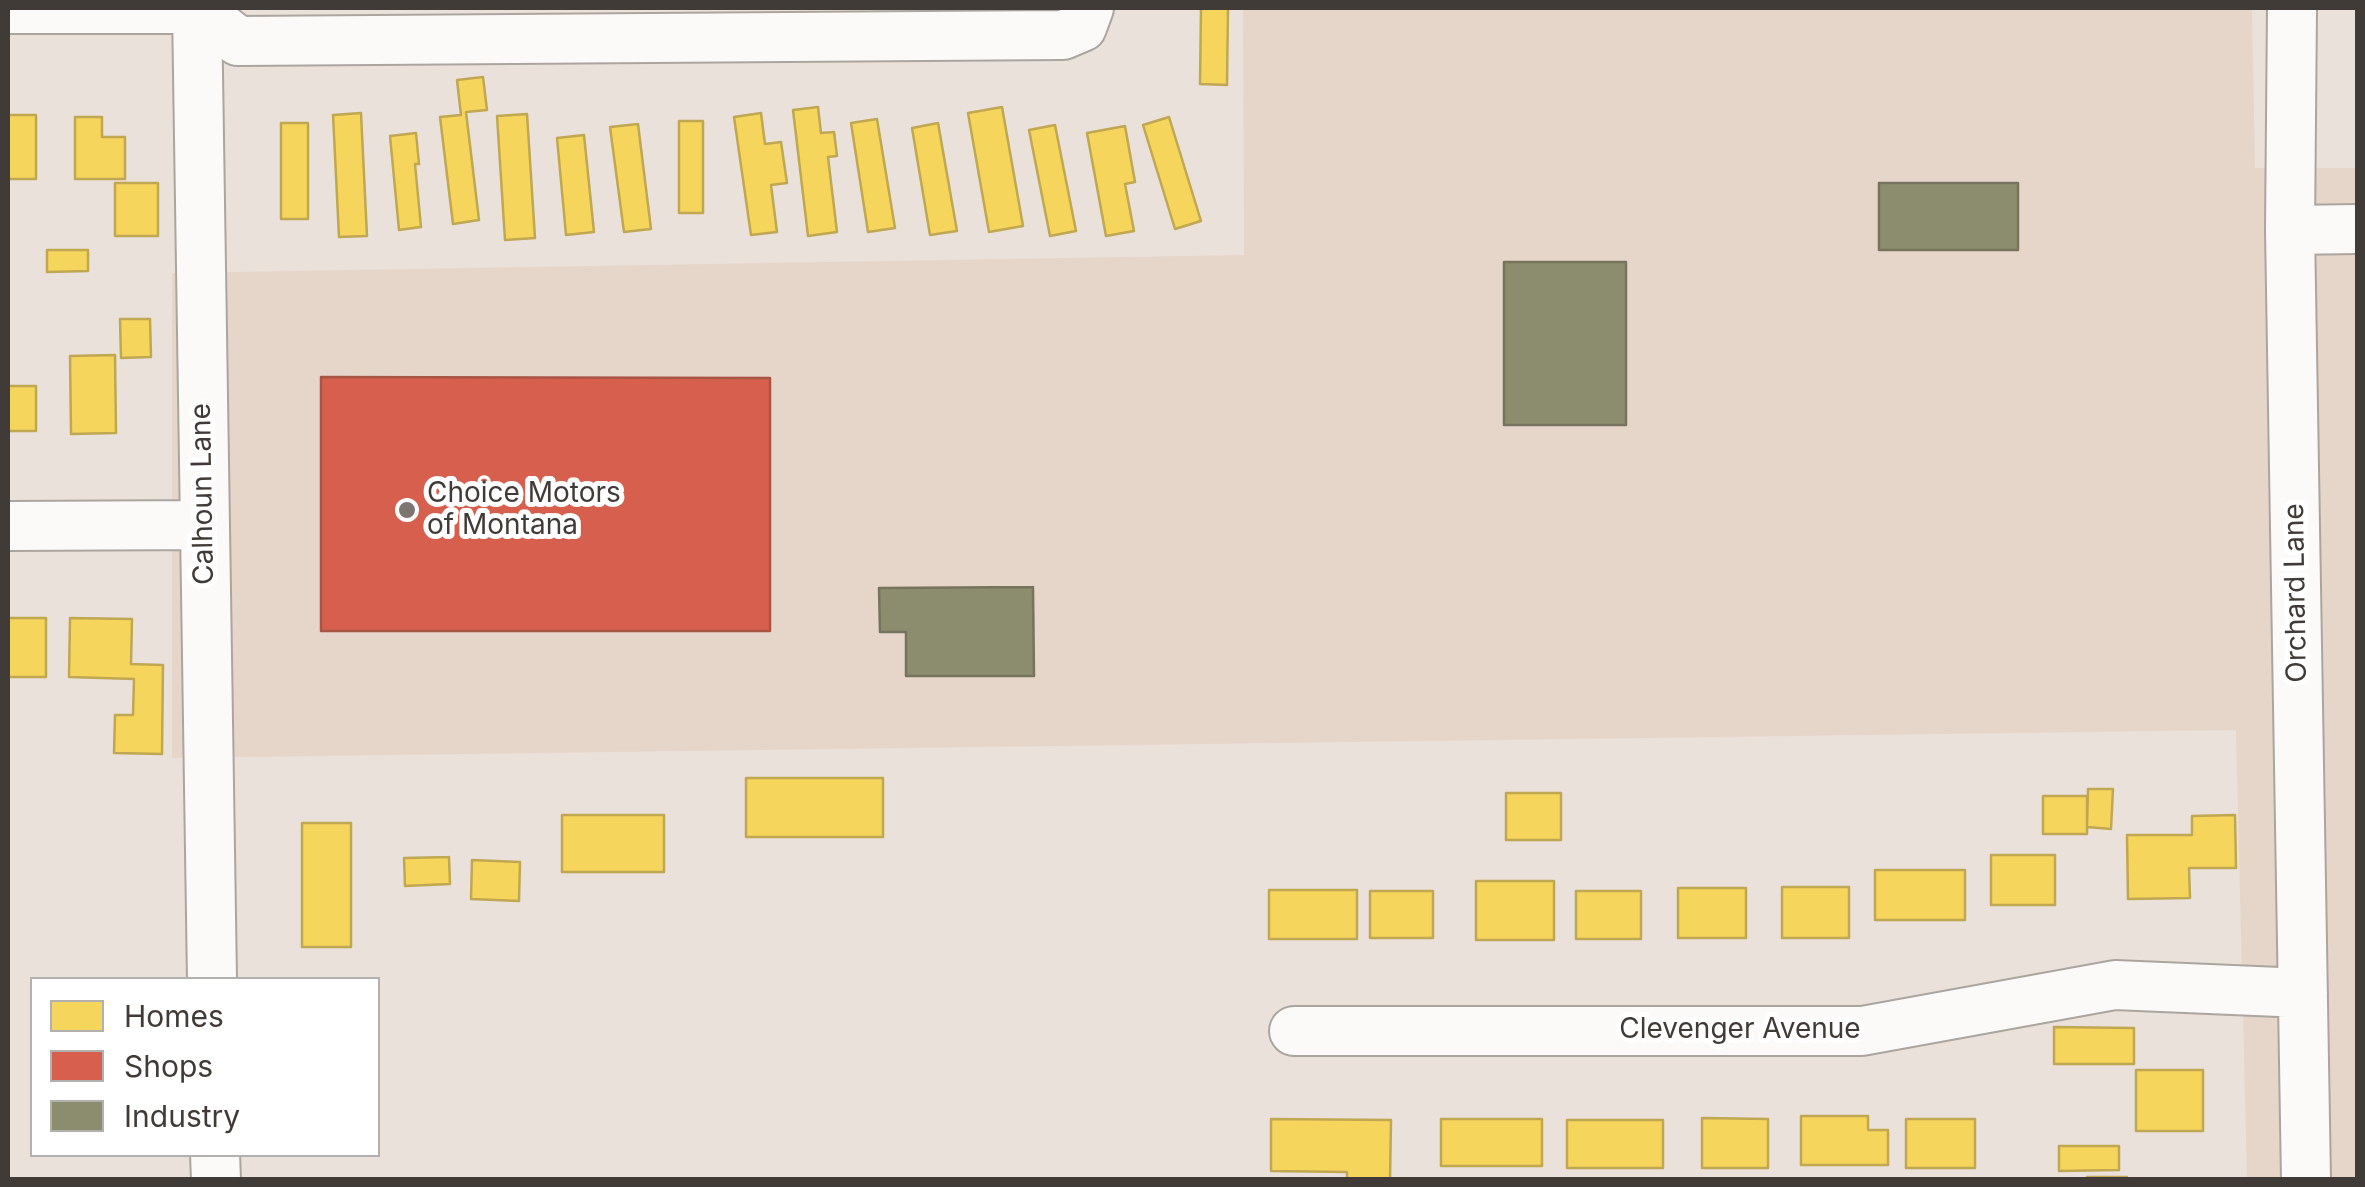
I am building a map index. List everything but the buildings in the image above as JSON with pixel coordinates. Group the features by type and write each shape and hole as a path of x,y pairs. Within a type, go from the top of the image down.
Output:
{"street":[{"path":"8,9 198,8 238,41 515,23 1062,35 1082,26 1089,8"},
{"name":"Calhoun Lane","path":"198,8 212,977"},
{"name":"Orchard Lane","path":"2292,8 2290,230 2306,1180"},
{"path":"2290,230 2358,229"},
{"path":"8,526 204,525"},
{"name":"Clevenger Avenue","path":"1294,1031 1862,1032 2115,985 2302,994"}],"shaded area":[{"path":"1243,8 2252,8 2255,168 2357,168 2357,1179 2247,1179 2236,730 172,758 172,273 1244,255"}],"place":[{"name":"Choice Motors of Montana","path":"407,510"}]}
